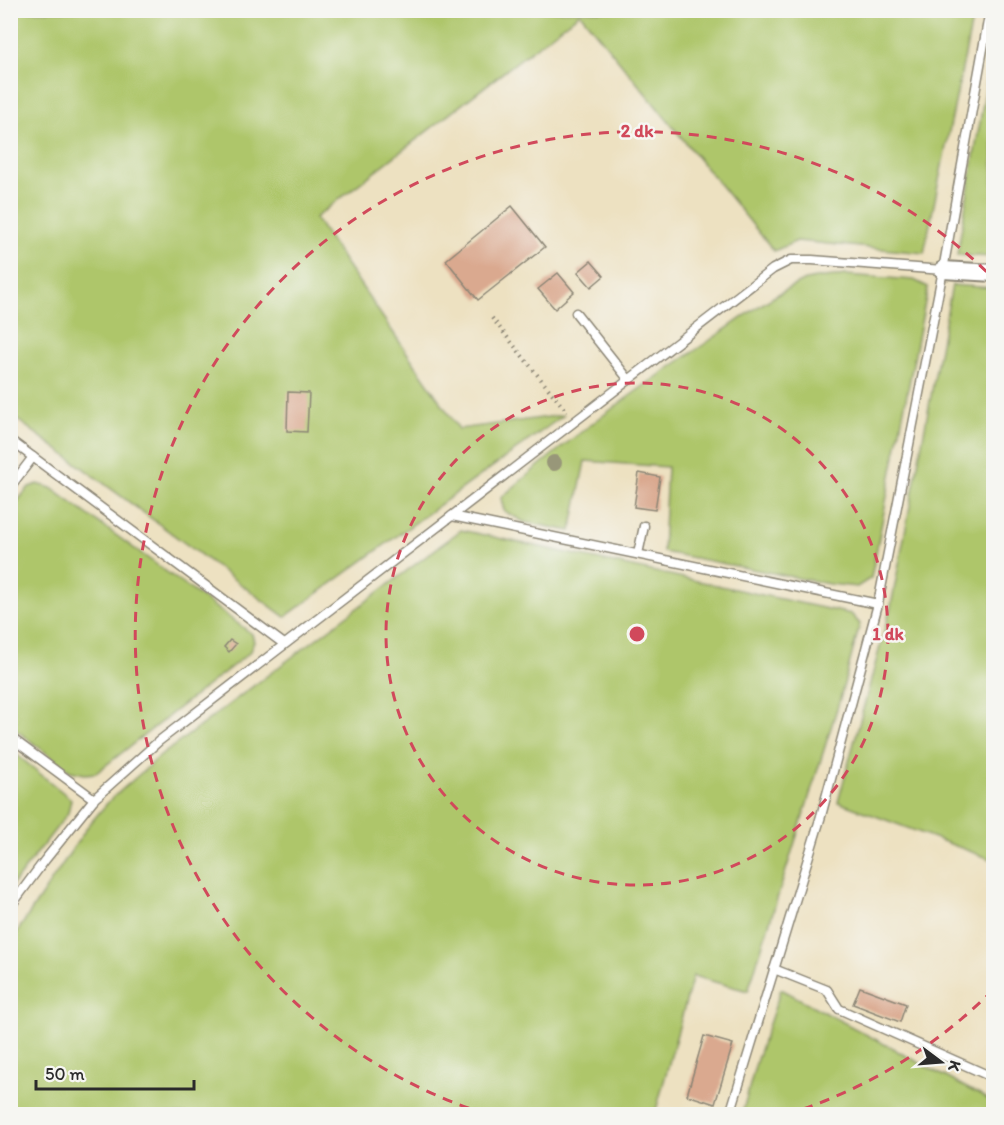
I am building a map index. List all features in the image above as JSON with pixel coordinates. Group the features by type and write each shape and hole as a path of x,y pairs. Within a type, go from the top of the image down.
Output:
{"street":[{"path":"943,270 993,273"}],"lane":[{"path":"730,1114 821,816 878,604 943,270 990,10"},
{"path":"10,907 94,799 159,741 773,269 791,261 812,260 943,270"},
{"path":"576,313 629,380"},
{"path":"10,440 284,644"},
{"path":"10,487 33,457"},
{"path":"452,516 878,604"},
{"path":"638,554 644,526"},
{"path":"10,737 94,799"},
{"path":"774,969 827,990 839,1009 993,1078"}],"path":[{"path":"492,318 574,422"}],"green space":[{"path":"11,11 974,11 924,253 797,241 774,251 580,13 315,218 459,429 564,415 285,617 11,415"},
{"path":"993,46 993,257 957,255"},
{"path":"846,275 914,280 928,287 871,578 857,587 829,584 663,552 667,467 585,461 571,531 524,522 504,511 501,498 576,435 655,378 789,288 812,279"},
{"path":"952,285 993,288 993,860 838,802 891,606"},
{"path":"38,484 51,488 252,634 254,642 249,653 96,773 85,774 70,771 11,726 10,510 29,487"},
{"path":"461,530 851,614 860,624 840,699 748,991 693,976 655,1114 11,1114 11,941 88,826 109,801 159,757"},
{"path":"11,750 71,799 68,813 11,887"},
{"path":"781,989 993,1102 993,1114 742,1114 757,1059"}],"building":[{"path":"512,206 545,247 478,300 446,260"},
{"path":"591,261 604,276 591,287 578,272"},
{"path":"558,273 574,292 555,309 538,289"},
{"path":"288,392 309,393 307,432 287,431"},
{"path":"639,473 660,477 655,510 634,507"},
{"path":"230,640 236,644 229,652 224,647"},
{"path":"860,987 906,1004 900,1022 853,1004"},
{"path":"704,1036 733,1044 715,1104 687,1095"}]}
